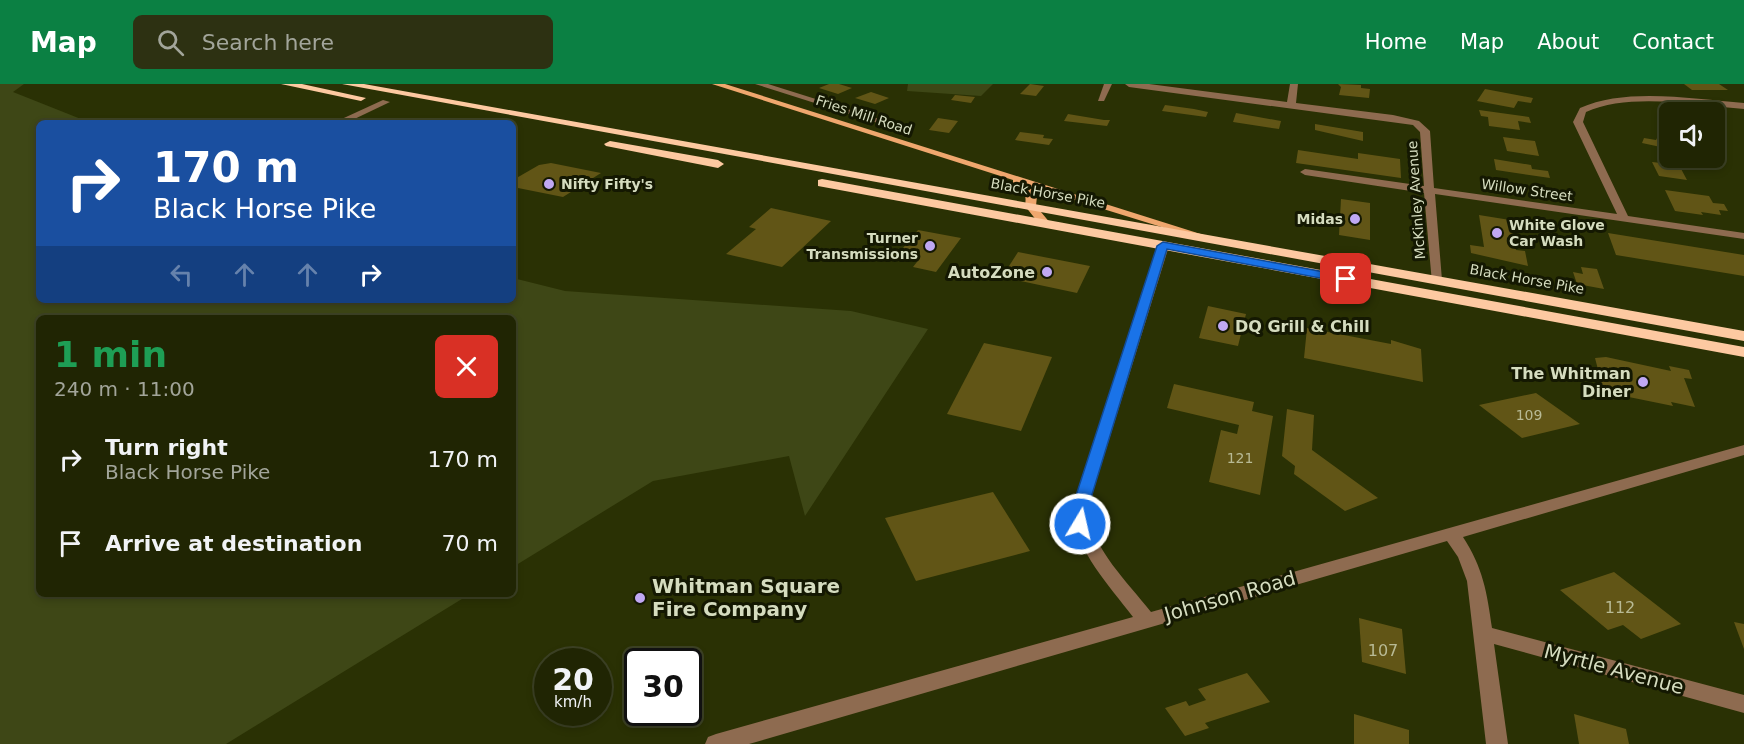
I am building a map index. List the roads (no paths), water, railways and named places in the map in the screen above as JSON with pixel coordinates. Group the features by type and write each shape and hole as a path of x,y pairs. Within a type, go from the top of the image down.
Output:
{"highway":[{"path":"286,84 480,120"},
{"name":"Black Horse Pike","path":"347,84 1744,336"},
{"path":"411,107 462,112 478,108"},
{"name":"Black Horse Pike","path":"516,127 1744,352"},
{"path":"571,137 596,134 651,142 668,142"}],"main road":[{"name":"Fries Mill Road","path":"716,84 1209,239"},
{"name":"Fries Mill Road","path":"1003,176 1029,190 1032,195 1030,206 1045,224"}],"street":[{"name":"Fries Mill Road","path":"759,84 887,123"},
{"path":"1101,99 1108,84"},
{"path":"1129,84 1291,105 1294,84"},
{"path":"1624,218 1578,122 1579,115 1584,109 1595,104 1620,100 1744,106"},
{"path":"345,120 386,102"},
{"name":"McKinley Avenue","path":"1291,105 1416,123 1425,131 1432,191 1436,280"},
{"name":"Willow Street","path":"1305,171 1744,236"},
{"path":"1146,620 1088,541 1080,524 1079,511 1163,246"},
{"name":"Johnson Road","path":"716,744 1744,450"},
{"path":"1451,533 1466,555 1476,581 1497,744"},
{"name":"Myrtle Avenue","path":"1484,634 1744,704"}],"place":[{"name":"Nifty Fifty's","path":"549,184"},
{"name":"Midas","path":"1355,219"},
{"name":"White Glove Car Wash","path":"1497,233"},
{"name":"Turner Transmissions","path":"930,246"},
{"name":"AutoZone","path":"1047,272"},
{"name":"DQ Grill & Chill","path":"1223,326"},
{"name":"The Whitman Diner","path":"1643,382"},
{"name":"Whitman Square Fire Company","path":"640,598"}]}
